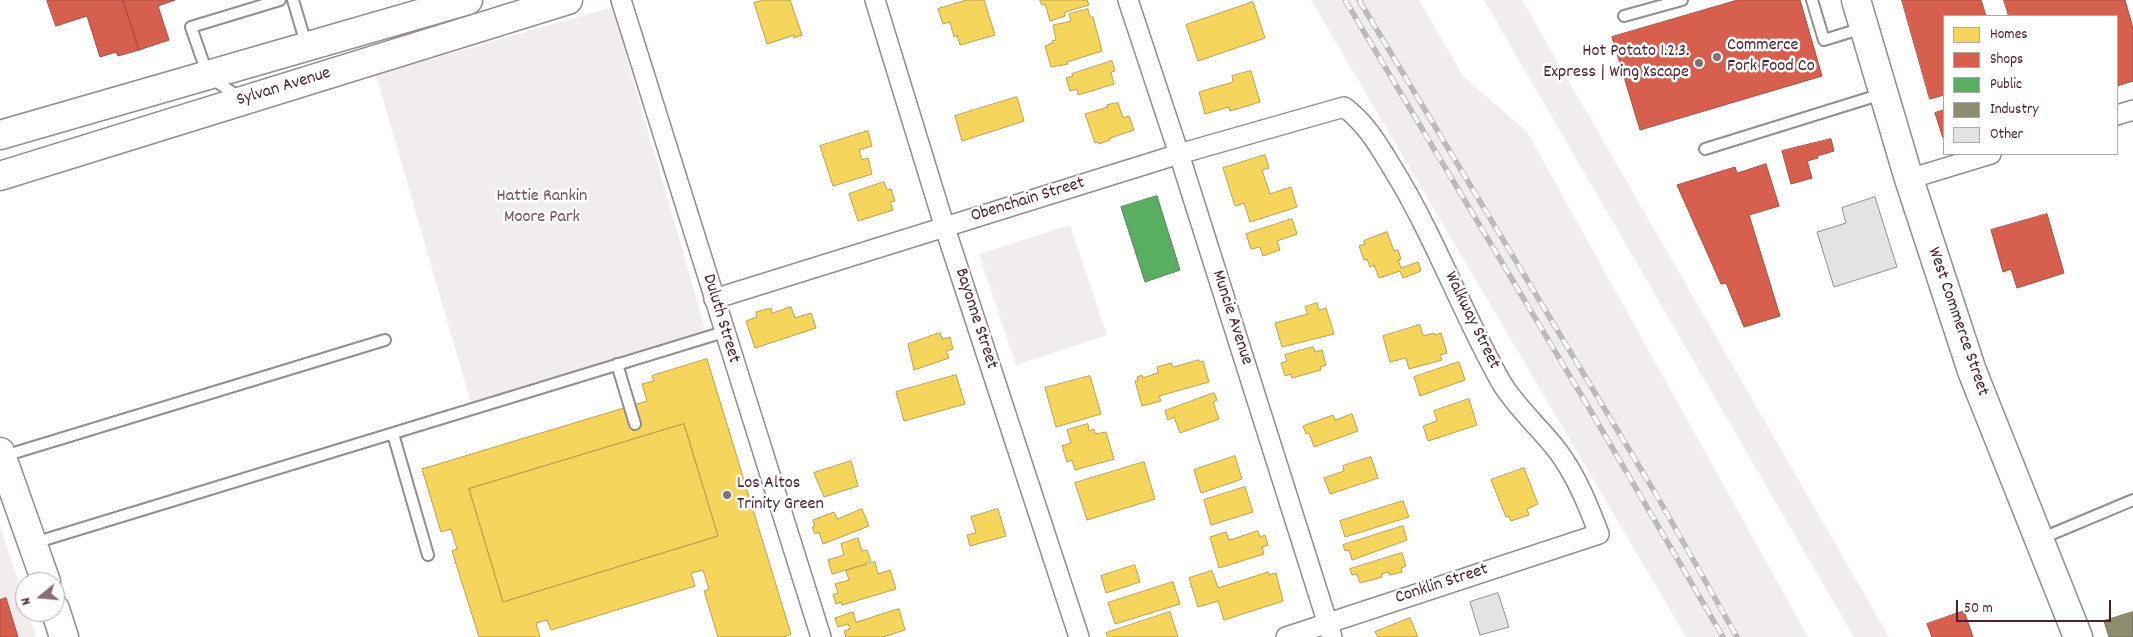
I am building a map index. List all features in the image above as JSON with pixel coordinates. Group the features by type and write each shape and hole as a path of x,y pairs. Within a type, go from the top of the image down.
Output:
{"main road":[{"name":"Sylvan Avenue","path":"0,136 307,48 431,5 468,0"},
{"name":"Sylvan Avenue","path":"0,176 568,0"},
{"name":"West Commerce Street","path":"1856,0 1909,179 1972,371 2078,637"},
{"path":"1,455 6,486 33,544 43,572"},
{"path":"59,622 64,637"}],"street":[{"name":"Duluth Street","path":"621,0 821,637"},
{"name":"Bayonne Street","path":"875,0 945,228 1079,637"},
{"name":"Muncie Avenue","path":"1128,0 1179,154 1330,630"},
{"name":"Obenchain Street","path":"714,299 1179,154 1344,107"},
{"name":"Walkway Street","path":"1344,107 1356,116 1374,137 1414,203 1485,353 1503,385 1558,451 1586,499 1599,534"},
{"path":"2118,115 2133,110"},
{"path":"1909,179 1988,155"},
{"name":"Conklin Street","path":"1286,637 1330,630 1599,534"}],"lane":[{"path":"244,101 208,76 192,27 280,0"},
{"path":"293,0 307,48"},
{"path":"1624,16 1682,0"},
{"path":"1812,0 1824,40 1864,28"},
{"path":"1705,149 1883,94"},
{"path":"33,544 724,332"},
{"path":"1,455 385,340"},
{"path":"617,364 635,424"},
{"path":"393,434 428,555"},
{"path":"2039,540 2133,500"}],"shaded area":[{"path":"1311,0 1419,0 1463,76 1527,132 1808,637 1686,637"},
{"path":"1484,0 1522,0 1889,637 1854,637"},
{"name":"Hattie Rankin Moore Park","path":"612,7 709,342 473,410 376,75"},
{"path":"1070,225 1107,335 1016,365 979,254"},
{"path":"0,526 15,572 15,622 31,622 36,637 0,637"}],"building: Homes":[{"path":"764,0 790,0 802,35 794,38 794,35 767,44 754,3"},
{"path":"967,0 984,0 995,35 960,45 957,35 954,37 950,22 943,24 938,9"},
{"path":"1040,0 1087,0 1089,5 1065,12 1065,16 1050,21 1045,4 1042,5"},
{"path":"1253,2 1265,38 1198,61 1186,25"},
{"path":"1088,9 1090,17 1093,17 1102,51 1067,62 1068,64 1051,67 1045,46 1056,40 1053,25 1071,21 1069,14"},
{"path":"1112,61 1115,71 1111,72 1114,84 1078,95 1077,89 1070,91 1066,78 1073,76 1072,74"},
{"path":"1251,71 1260,102 1230,111 1229,107 1205,114 1199,92 1233,82 1232,76"},
{"path":"1017,97 1024,121 962,141 955,116"},
{"path":"1118,103 1123,118 1129,116 1134,130 1099,144 1099,142 1095,143 1085,114 1108,107 1107,105"},
{"path":"868,131 872,146 859,150 862,160 868,158 872,174 833,186 820,146"},
{"path":"1265,155 1269,168 1262,170 1270,194 1291,187 1297,207 1250,222 1244,203 1235,206 1223,168"},
{"path":"884,182 887,190 891,189 895,201 890,202 893,210 858,221 849,194"},
{"path":"1292,219 1297,234 1277,241 1280,250 1263,256 1260,247 1251,249 1246,234"},
{"path":"1387,232 1394,251 1398,250 1401,259 1398,260 1401,268 1418,262 1421,271 1403,278 1400,271 1379,278 1374,265 1370,267 1367,259 1364,260 1359,246 1365,244 1364,241"},
{"path":"1317,303 1319,310 1326,308 1334,334 1282,347 1275,323 1308,314 1305,307"},
{"path":"791,307 795,318 811,313 816,328 755,348 746,321 757,317 756,312 771,308 772,313"},
{"path":"1420,325 1423,336 1441,333 1447,353 1440,355 1442,360 1409,369 1406,358 1390,362 1383,336"},
{"path":"940,333 942,339 950,337 953,349 946,351 949,358 914,370 908,344"},
{"path":"1313,347 1315,352 1322,350 1326,365 1320,367 1321,370 1292,378 1291,374 1285,376 1281,363 1287,361 1285,355"},
{"name":"Los Altos Trinity Green","path":"707,359 791,634 784,637 718,637 704,591 709,589 703,570 691,573 695,586 551,630 547,620 536,623 540,637 479,637 452,551 457,549 451,529 441,532 422,469 647,401 642,384 654,381 652,376","holes":["684,424 718,536 503,602 469,489"]},
{"path":"1199,360 1200,362 1203,361 1209,382 1159,396 1161,401 1142,406 1135,381 1138,381 1137,377 1142,375 1143,378 1158,373 1157,367 1171,363 1173,367"},
{"path":"1459,362 1465,380 1420,396 1414,377"},
{"path":"956,375 965,404 904,421 896,392"},
{"path":"1090,376 1101,414 1056,427 1045,388"},
{"path":"1214,393 1217,400 1213,402 1219,419 1180,433 1174,417 1168,420 1165,411"},
{"path":"1469,399 1477,425 1428,441 1423,426 1437,421 1434,411"},
{"path":"1352,414 1358,431 1314,447 1309,433 1306,434 1303,426 1333,415 1335,420"},
{"path":"684,424 718,536 503,602 469,489"},
{"path":"1088,424 1089,431 1094,429 1095,434 1106,432 1114,459 1075,470 1072,460 1067,462 1062,446 1071,443 1067,430"},
{"path":"1235,456 1242,479 1201,493 1194,470"},
{"path":"1371,457 1378,478 1330,494 1324,478 1344,471 1343,466"},
{"path":"851,461 858,486 824,497 814,473"},
{"path":"1144,462 1155,499 1087,520 1075,483"},
{"path":"1524,468 1538,504 1527,509 1529,515 1511,521 1509,516 1506,517 1491,480"},
{"path":"1245,487 1253,512 1211,525 1204,500"},
{"path":"1403,501 1409,517 1345,537 1340,521"},
{"path":"862,509 869,526 823,544 819,532 815,534 812,527 815,526 813,520 834,512 837,519"},
{"path":"998,509 1006,536 970,546 967,535 976,533 971,517"},
{"path":"1403,526 1407,540 1352,560 1349,550 1345,551 1343,545"},
{"path":"1258,531 1260,537 1265,535 1268,545 1262,547 1264,554 1219,568 1210,537 1226,532 1229,540"},
{"path":"858,538 862,551 867,550 871,561 832,574 828,560 844,555 841,544"},
{"path":"1402,553 1406,566 1401,568 1402,572 1390,575 1389,572 1381,574 1382,577 1360,583 1357,574 1352,575 1350,569"},
{"path":"875,562 878,574 890,570 896,589 842,605 841,602 836,604 833,595 838,593 835,584 849,580 846,571"},
{"path":"1135,565 1140,582 1106,593 1101,576"},
{"path":"1212,571 1218,588 1268,572 1269,575 1276,573 1283,601 1224,620 1218,601 1198,607 1189,578"},
{"path":"1173,582 1180,604 1115,624 1108,603"},
{"path":"899,609 905,630 883,637 846,637 844,631 850,629 848,624 838,627 835,618 853,612 856,622"},
{"path":"1170,612 1178,637 1108,637 1106,633"},
{"path":"1410,618 1418,637 1378,637 1375,632"}],"building: Shops":[{"path":"47,0 123,0 139,50 118,56 116,52 100,57 87,16 56,26"},
{"path":"123,0 175,0 158,6 169,40 139,50"},
{"name":"Commerce Fork Food Co","path":"1738,0 1800,0 1822,76 1640,130 1612,37"},
{"path":"1902,0 1981,0 1986,15 1943,15 1943,95 1930,99"},
{"path":"2004,0 2125,0 2133,28 2133,81 2118,86 2118,15 2009,15"},
{"path":"1943,110 1943,138 1935,113"},
{"path":"1831,139 1834,151 1807,161 1812,178 1791,184 1782,151"},
{"path":"1766,164 1779,206 1749,215 1780,316 1744,327 1726,283 1721,284 1677,185 1735,167 1737,173"},
{"path":"2047,214 2064,273 2017,288 2011,269 2003,272 1991,230"},
{"path":"6,598 18,637 0,637 0,600"},
{"path":"1964,611 1973,637 1932,637 1927,624"}],"building: Public":[{"path":"1157,196 1180,270 1145,282 1121,207"}],"building: Industry":[{"path":"2133,612 2133,637 2109,637 2104,621"}],"building: Other":[{"path":"1875,197 1897,267 1834,287 1817,232 1846,223 1842,208"},
{"path":"1498,593 1509,627 1480,635 1470,602"}],"railway":[{"path":"1345,0 1589,408 1723,637"},
{"path":"1359,0 1657,496 1737,637"}],"place":[{"name":"Commerce Fork Food Co","path":"1717,57"},
{"name":"Hot Potato 1.2.3. Express | Wing Xscape","path":"1699,63"},
{"name":"Los Altos Trinity Green","path":"727,495"}]}
